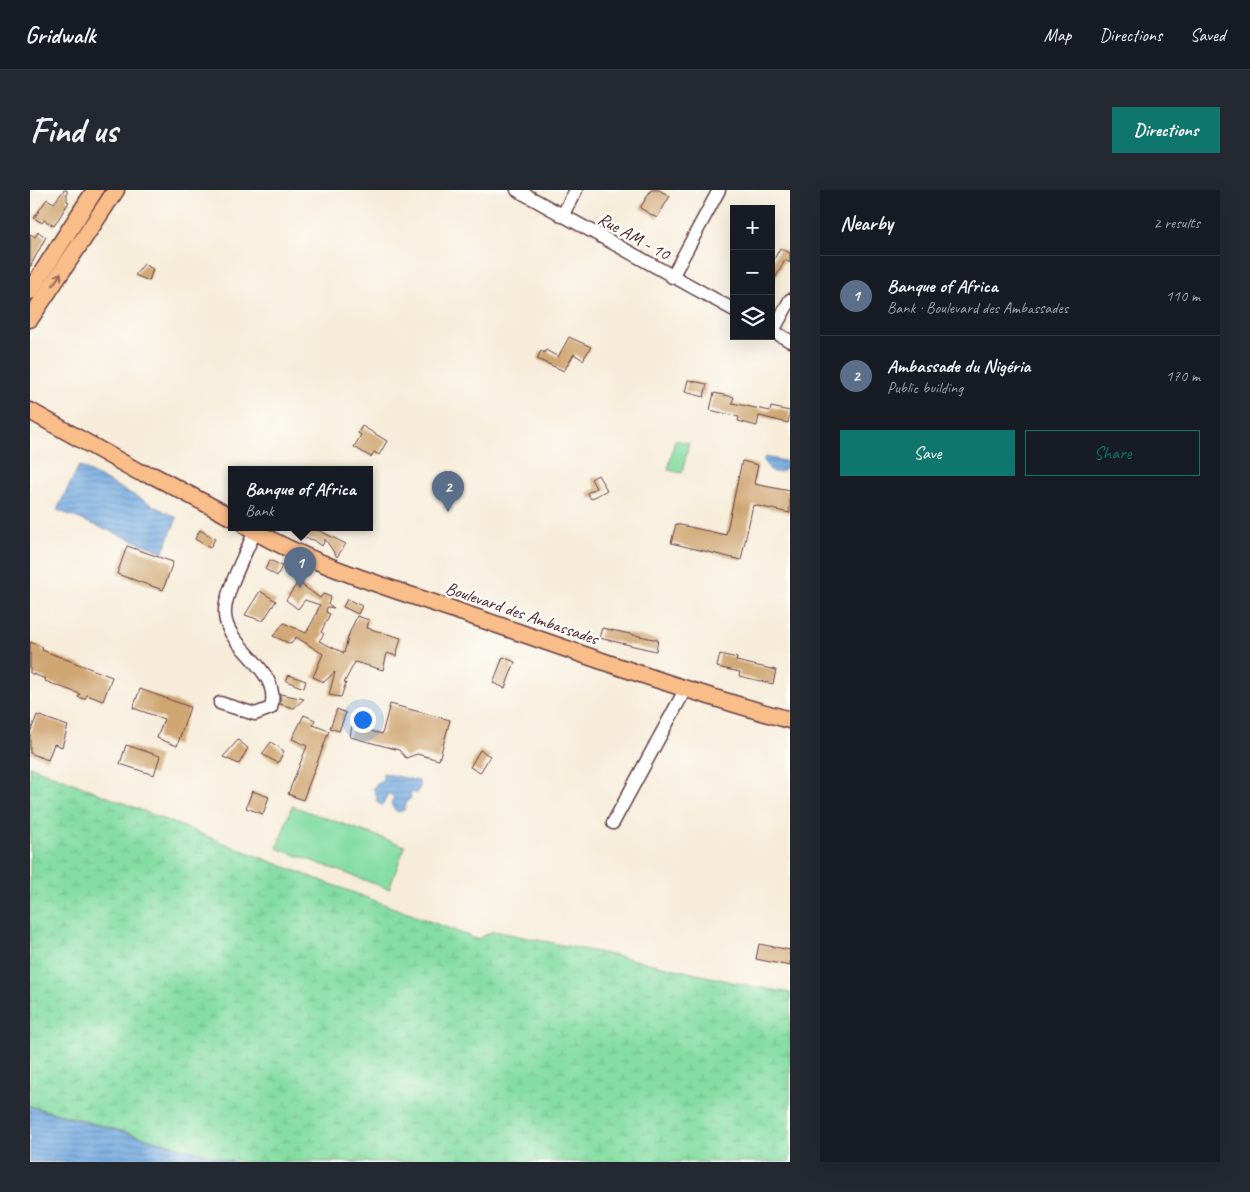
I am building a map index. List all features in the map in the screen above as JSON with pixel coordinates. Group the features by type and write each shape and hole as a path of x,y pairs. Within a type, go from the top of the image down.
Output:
{"main road":[{"path":"30,291 95,190"},
{"path":"30,319 116,190"},
{"path":"30,401 144,465 154,476"},
{"path":"30,411 139,472 154,476 228,515"},
{"name":"Boulevard des Ambassades","path":"255,531 316,560 384,587 685,690 790,720"}],"street":[{"name":"Rue AM - 10","path":"517,190 730,308"},
{"path":"562,216 576,190"},
{"path":"672,277 719,190"},
{"path":"775,326 790,300"},
{"path":"775,333 790,341"},
{"path":"220,703 254,714 271,708 274,700 269,680 236,638 225,617 227,599 250,531"},
{"path":"613,823 685,690"}],"green space":[{"path":"675,440 689,443 682,473 668,470"},
{"path":"30,766 272,862 477,939 494,931 790,993 790,1162 234,1162 30,1106"},
{"path":"292,806 405,846 389,889 277,848"}],"water":[{"path":"765,457 789,462 787,468 783,471 772,472 763,461"},
{"path":"79,466 177,518 163,552 57,510"},
{"path":"383,773 419,781 420,788 416,793 410,792 411,798 406,802 404,810 398,812 393,808 391,803 394,798 390,794 387,795 383,805 376,801 377,797 373,788 383,779"},
{"path":"30,1106 35,1108 234,1162 30,1162"}],"building":[{"path":"64,190 67,190 67,201 69,202 54,226 44,220 42,223 34,218 47,199 54,203"},
{"path":"651,190 659,190 670,196 657,218 640,208"},
{"path":"38,232 46,237 30,267 30,234 35,237"},
{"path":"780,248 790,253 790,263 785,260 775,279 775,257"},
{"path":"144,264 153,269 149,281 135,275"},
{"path":"569,337 591,347 583,360 574,354 564,371 537,359 541,351 544,353 546,350 558,357"},
{"path":"688,380 707,384 704,397 685,392"},
{"path":"714,393 734,397 732,403 770,411 771,407 790,411 788,423 759,416 757,426 738,421 739,417 710,410"},
{"path":"362,426 387,441 379,455 374,452 371,457 354,447 361,435 358,433"},
{"path":"742,461 758,465 754,484 790,491 790,513 753,505 741,560 671,543 676,524 726,535"},
{"path":"598,475 607,490 591,499 587,493 596,488 591,479"},
{"path":"200,530 215,539 210,548 195,539"},
{"path":"302,531 320,531 346,544 337,557 325,539 322,546 314,540 300,537"},
{"path":"127,546 173,562 163,590 117,574"},
{"path":"270,560 282,566 277,576 265,569"},
{"path":"298,582 320,598 323,594 331,597 328,604 334,608 327,607 326,612 330,614 321,632 324,634 319,641 344,653 349,634 357,616 369,620 367,628 401,638 396,656 387,653 383,670 355,662 344,683 346,683 341,697 329,695 335,672 324,682 313,677 323,654 296,637 291,644 273,636 284,623 306,633 313,621 320,605 305,600 298,609 286,600"},
{"path":"260,591 276,601 263,621 245,615"},
{"path":"347,599 362,606 358,614 343,607"},
{"path":"602,628 658,640 656,651 599,638"},
{"path":"30,642 43,647 42,650 112,677 103,701 87,695 85,699 78,697 80,694 45,681 46,679 30,673"},
{"path":"720,654 737,658 736,661 776,670 773,684 739,676 740,672 717,667"},
{"path":"503,657 515,662 505,688 493,683"},
{"path":"289,675 306,681 304,688 286,681"},
{"path":"140,689 190,707 177,746 157,738 164,719 133,708"},
{"path":"280,694 304,699 294,708 280,704"},
{"path":"390,704 450,720 439,760 417,754 406,758 399,750 350,737 352,726 382,734"},
{"path":"337,709 346,713 339,731 330,728"},
{"path":"37,715 68,726 62,747 54,744 48,760 30,753 30,733"},
{"path":"304,715 315,720 313,725 329,731 303,800 288,794 307,746 292,739"},
{"path":"238,740 248,748 239,764 223,757"},
{"path":"271,742 284,751 278,763 262,754"},
{"path":"126,745 160,756 154,775 120,764"},
{"path":"480,750 490,756 480,773 470,767"},
{"path":"252,791 269,797 263,814 246,808"},
{"path":"759,944 790,950 790,966 756,959"}],"place":[{"name":"Ambassade du Nigéria","path":"448,512"},
{"name":"Banque of Africa","path":"300,588"}]}
